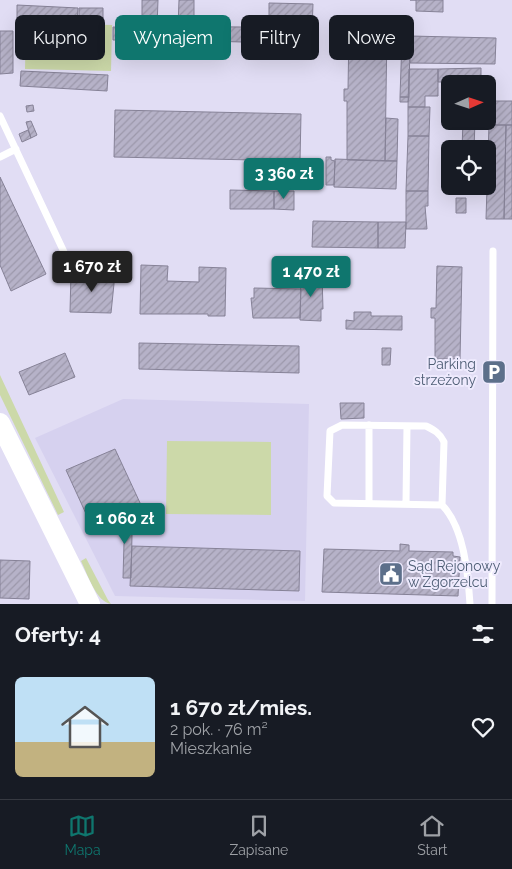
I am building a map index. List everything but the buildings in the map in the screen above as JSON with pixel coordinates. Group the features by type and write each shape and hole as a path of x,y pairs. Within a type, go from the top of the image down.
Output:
{"main road":[{"path":"0,423 90,604"}],"lane":[{"path":"0,116 64,252"},
{"path":"0,157 16,149"},
{"path":"492,604 493,251"},
{"path":"442,505 444,442 440,435 426,426 342,425 330,431 327,496 334,503 442,505 450,512 464,554 470,604"},
{"path":"369,425 369,503"},
{"path":"406,503 407,426"}],"shaded area":[{"path":"123,399 309,404 305,601 115,596 35,438"}],"green space":[{"path":"105,25 112,25 111,71 25,69 25,60 105,60"},
{"path":"0,375 64,512 58,515 0,395"},
{"path":"167,441 271,442 271,515 166,514"},
{"path":"86,558 111,604 96,593 81,561"}],"place":[{"name":"Parking strzeżony","path":"494,372"},
{"name":"Sąd Rejonowy w Zgorzelcu","path":"391,574"}]}
